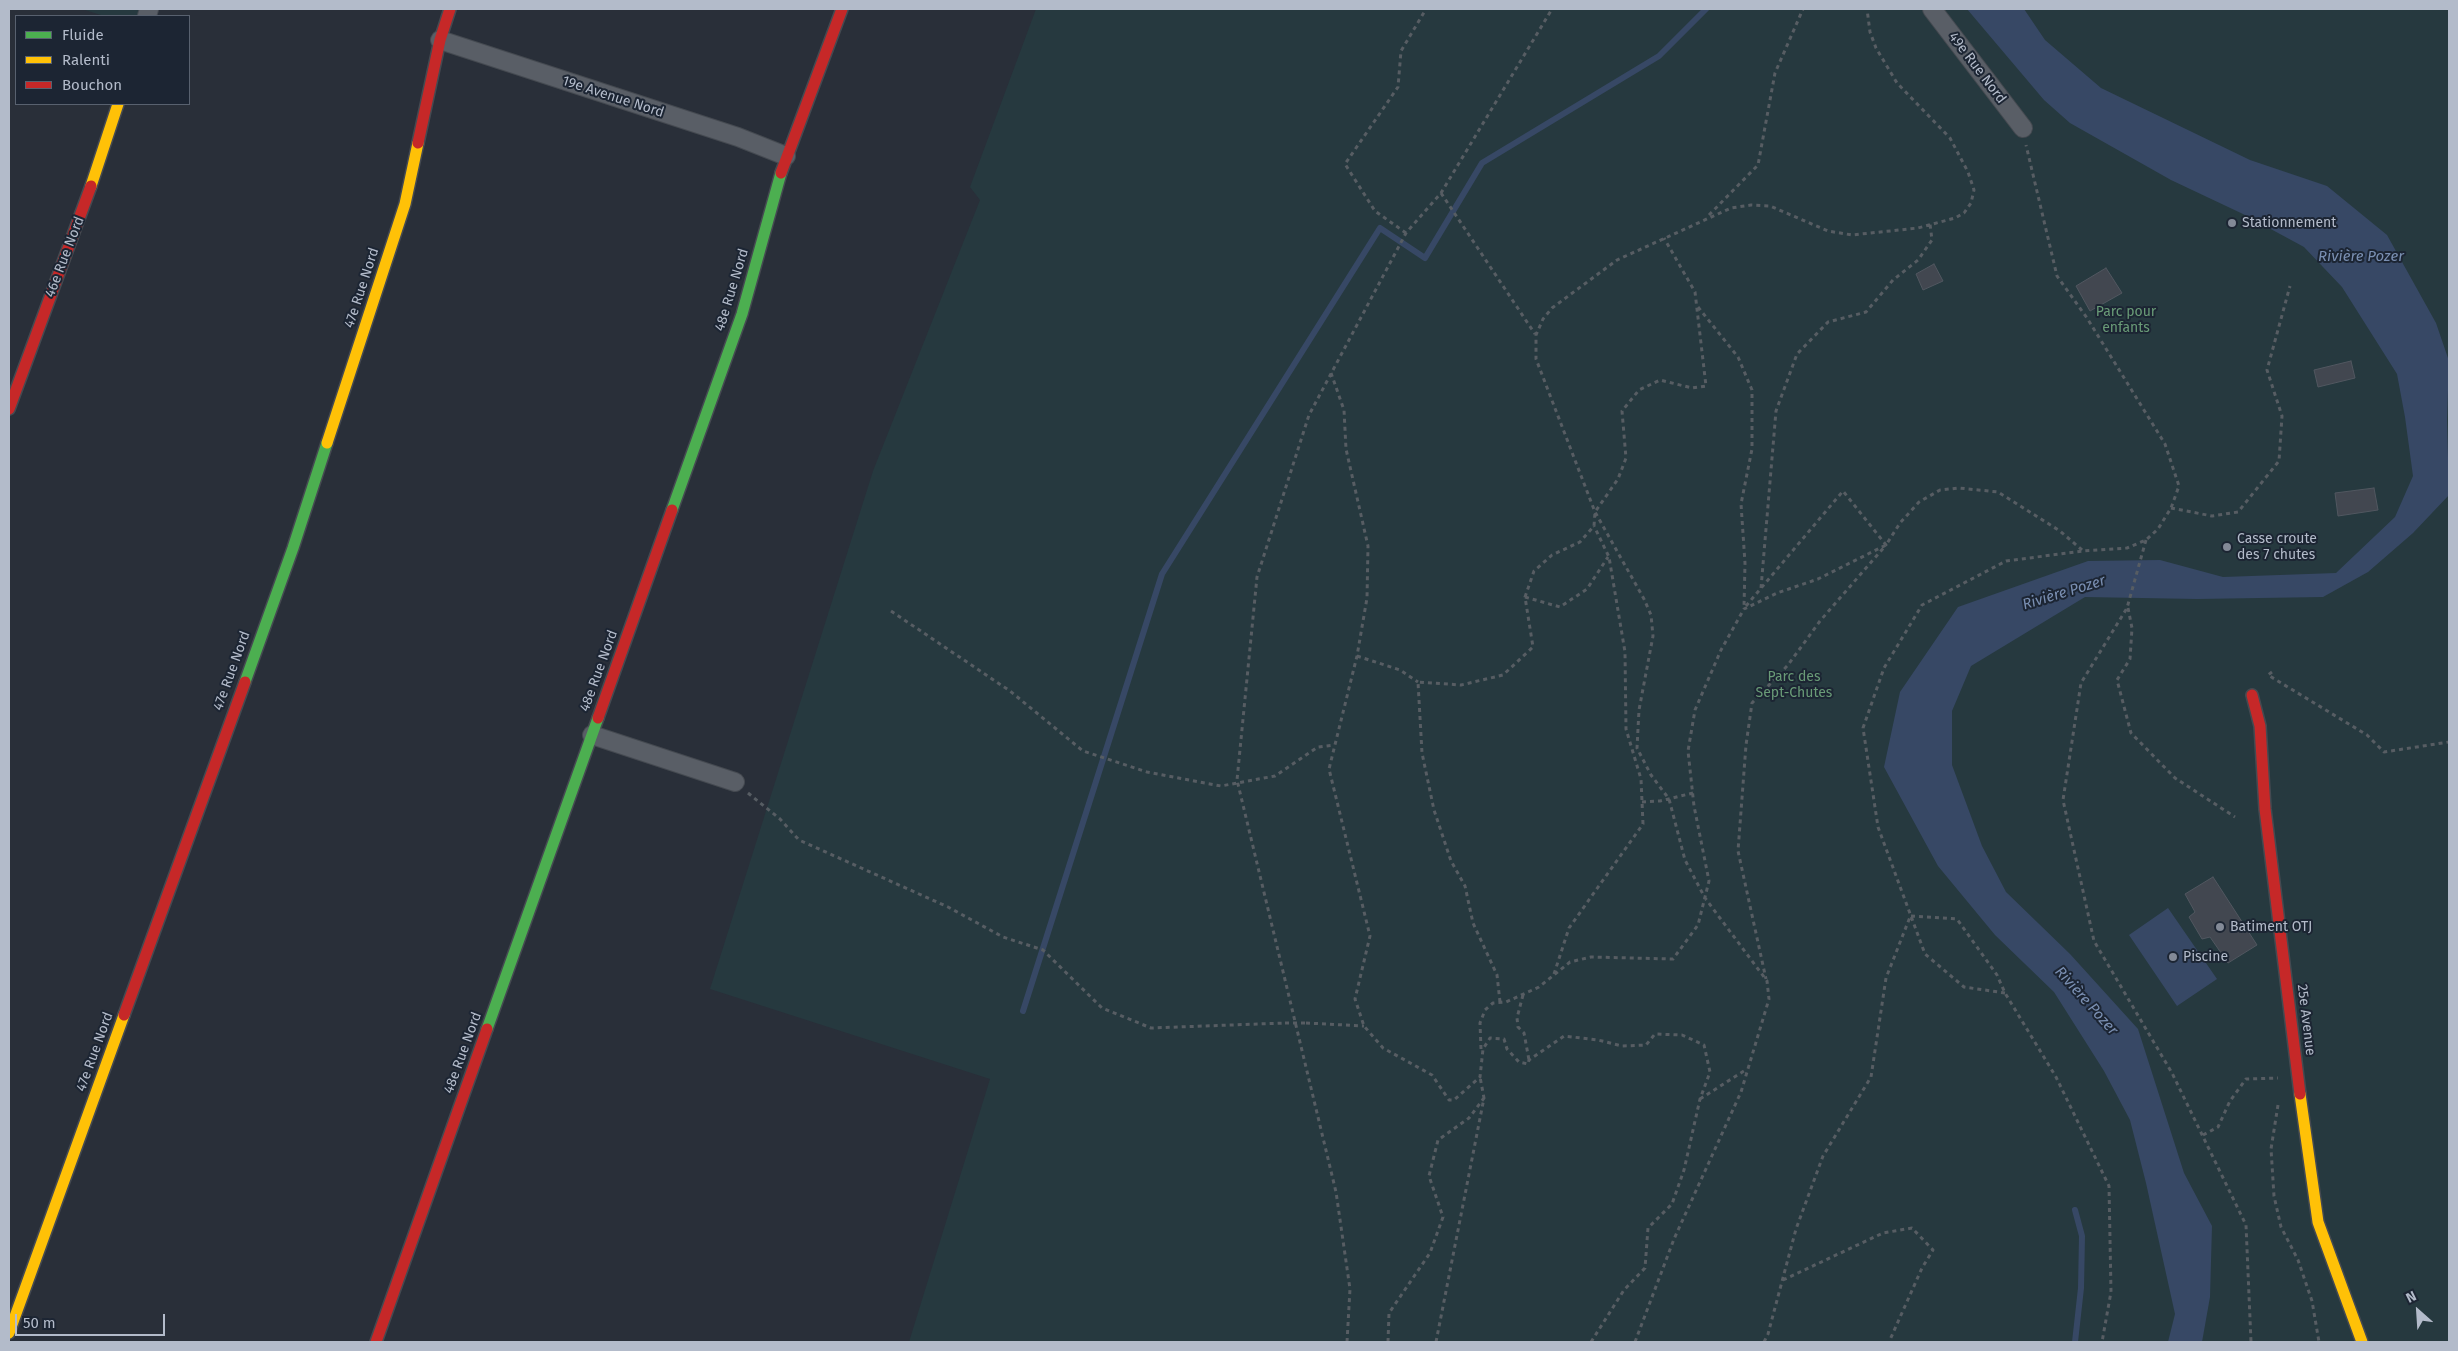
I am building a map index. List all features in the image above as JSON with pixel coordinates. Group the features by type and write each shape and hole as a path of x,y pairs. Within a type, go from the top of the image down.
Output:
{"street":[{"name":"47e Rue Nord","path":"9,1333 293,548 405,204 440,40 450,9"},
{"name":"48e Rue Nord","path":"376,1342 742,314 786,156 842,9"},
{"name":"49e Rue Nord","path":"1932,9 2022,128"},
{"name":"19e Avenue Nord","path":"440,40 738,137 786,156"},
{"name":"46e Rue Nord","path":"9,409 88,196 118,105"},
{"name":"25e Avenue","path":"2252,695 2260,726 2264,809 2310,1183 2318,1222 2362,1342"},
{"path":"592,735 735,782"}],"path":[{"path":"1405,234 1375,211 1345,164 1398,87 1402,51 1426,9"},
{"path":"1347,1342 1350,1289 1336,1192 1238,783 1256,577 1310,415 1331,374 1405,234 1441,193 1552,9"},
{"path":"1707,218 1758,165 1775,73 1803,9"},
{"path":"1767,981 1705,898 1685,860 1669,799 1651,775 1637,748 1639,710 1653,636 1651,615 1644,598 1595,512 1536,359 1536,335 1543,319 1552,308 1576,288 1617,260 1731,208 1770,206 1828,231 1852,235 1930,224 1955,218 1964,213 1970,203 1974,190 1968,172 1950,138 1897,83 1876,48 1870,32 1867,9"},
{"path":"2005,993 1964,987 1925,954 1878,827 1863,728 1884,668 1922,606 2006,561 2083,551 2127,548 2146,540 2158,529 2171,508 2179,486 2165,444 2087,318 2057,276 2022,128"},
{"path":"1441,193 1536,335"},
{"path":"1761,588 1776,411 1797,354 1828,322 1866,312 1893,280 1918,260 1932,240 1930,224"},
{"path":"1554,974 1569,928 1643,824 1641,779 1626,730 1625,652 1609,557 1594,526 1595,512 1618,479 1626,458 1622,411 1639,390 1660,380 1692,388 1706,386 1695,292 1664,238"},
{"path":"2171,508 2212,516 2238,512 2279,461 2282,416 2267,370 2290,286"},
{"path":"1697,307 1738,357 1752,390 1752,448 1741,504 1745,563 1744,609"},
{"path":"1331,374 1344,410 1346,449 1368,546 1367,598 1357,656 1329,769 1370,936 1355,999 1364,1026 1383,1048 1432,1075 1449,1100 1454,1100 1480,1077"},
{"path":"1635,1342 1674,1239 1741,1092 1769,999 1767,981 1738,851 1746,744 1752,703 1788,665 1820,620 1886,545 1900,523 1919,502 1940,490 1959,488 1998,492 2060,531 2083,551"},
{"path":"1482,1060 1480,1022 1486,1010 1493,1003 1500,1003 1539,987 1570,962 1592,957 1673,960 1698,925 1709,881 1693,793 1688,751 1695,710 1721,650 1744,609 1843,491 1886,545"},
{"path":"1357,656 1400,670 1418,682 1462,686 1502,675 1533,647 1525,597 1534,570 1552,555 1580,542 1594,526"},
{"path":"2146,540 2127,608 2081,683 2063,800 2094,941 2172,1073 2246,1225 2251,1342"},
{"path":"1744,609 1777,593 1818,579 1886,545"},
{"path":"1525,597 1560,607 1587,589 1609,557"},
{"path":"2127,608 2132,628 2130,659 2117,680 2131,733 2175,778 2235,817"},
{"path":"891,611 1010,691 1083,751 1148,772 1221,786 1275,776 1318,748 1334,745"},
{"path":"2272,672 2268,675 2367,735 2384,752 2449,742"},
{"path":"1418,682 1422,753 1434,810 1451,861 1464,886 1473,923 1497,974 1500,1003"},
{"path":"735,782 780,819 799,840 948,907 1003,937 1043,950 1102,1008 1151,1028 1285,1023 1364,1026"},
{"path":"1642,802 1669,799 1693,793"},
{"path":"1911,916 1957,919 1997,975 2005,993 2056,1076 2109,1186 2111,1292 2102,1342"},
{"path":"1764,1342 1768,1334 1796,1229 1823,1156 1871,1077 1886,978 1911,916"},
{"path":"1523,994 1517,1018 1518,1027 1524,1032 1529,1060"},
{"path":"1436,1342 1484,1098 1480,1077 1483,1049 1490,1038 1504,1039 1507,1049 1519,1062 1528,1064 1529,1060 1564,1036 1598,1040 1622,1046 1646,1045 1655,1034 1682,1035 1704,1045 1710,1072 1700,1099 1684,1170 1672,1204 1648,1228 1644,1268 1624,1290 1591,1342"},
{"path":"1700,1099 1748,1069"},
{"path":"2202,1136 2218,1127 2230,1101 2246,1078 2278,1078"},
{"path":"1388,1342 1390,1313 1430,1253 1443,1217 1429,1176 1438,1140 1469,1118 1484,1098"},
{"path":"1782,1280 1884,1233 1912,1228 1933,1250 1922,1268 1889,1342"}],"green space":[{"path":"82,9 149,9 147,15 101,15"},
{"name":"Parc des Sept-Chutes","path":"1036,9 2449,9 2449,1342 909,1342 990,1079 710,989 873,471 980,200 970,187"}],"water":[{"name":"Rivière Pozer","path":"1967,9 2024,9 2045,40 2101,88 2250,160 2327,186 2387,235 2436,323 2449,361 2447,420 2449,495 2413,533 2368,572 2323,597 2197,599 2085,597 1971,666 1952,711 1952,765 1982,846 2006,892 2070,954 2138,1029 2184,1173 2212,1226 2210,1297 2202,1342 2168,1342 2175,1314 2146,1183 2130,1120 2104,1071 2054,992 1995,935 1938,866 1884,767 1900,692 1958,607 2088,561 2160,560 2223,577 2336,573 2395,517 2413,476 2405,417 2397,374 2342,287 2304,247 2243,214 2171,180 2070,123 2044,100"},
{"name":"Piscine","path":"2168,908 2217,979 2177,1006 2129,935"}],"building":[{"path":"1934,264 1943,281 1923,290 1916,274"},
{"path":"2106,268 2122,293 2090,311 2076,286"},
{"path":"2351,361 2355,378 2318,387 2314,370"},
{"path":"2374,488 2378,510 2338,516 2335,493"},
{"name":"Batiment OTJ","path":"2213,877 2257,945 2228,963 2210,937 2202,939 2189,917 2195,912 2185,894"}],"waterway":[{"path":"1023,1011 1162,574 1380,228 1425,258 1482,163 1659,56 1706,9"},
{"path":"2075,1210 2082,1236 2081,1288 2075,1342"}],"traffic: fast":[{"path":"672,510 742,314 781,173"},
{"path":"245,682 293,548 327,443"},
{"path":"487,1029 598,718"}],"traffic: slow":[{"path":"91,186 118,105"},
{"path":"327,443 405,204 418,143"},
{"path":"9,1333 124,1015"},
{"path":"2300,1094 2318,1222 2362,1342"}],"traffic: jam":[{"path":"418,143 440,40 450,9"},
{"path":"781,173 842,9"},
{"path":"9,409 91,186"},
{"path":"598,718 672,510"},
{"path":"124,1015 245,682"},
{"path":"2252,695 2260,726 2265,809 2300,1094"},
{"path":"376,1342 487,1029"}],"place":[{"name":"Stationnement","path":"2232,223"},
{"name":"Casse croute des 7 chutes","path":"2227,547"},
{"name":"Batiment OTJ","path":"2220,927"},
{"name":"Piscine","path":"2173,957"}],"park label":[{"name":"Parc pour enfants","path":"2126,320"}]}
